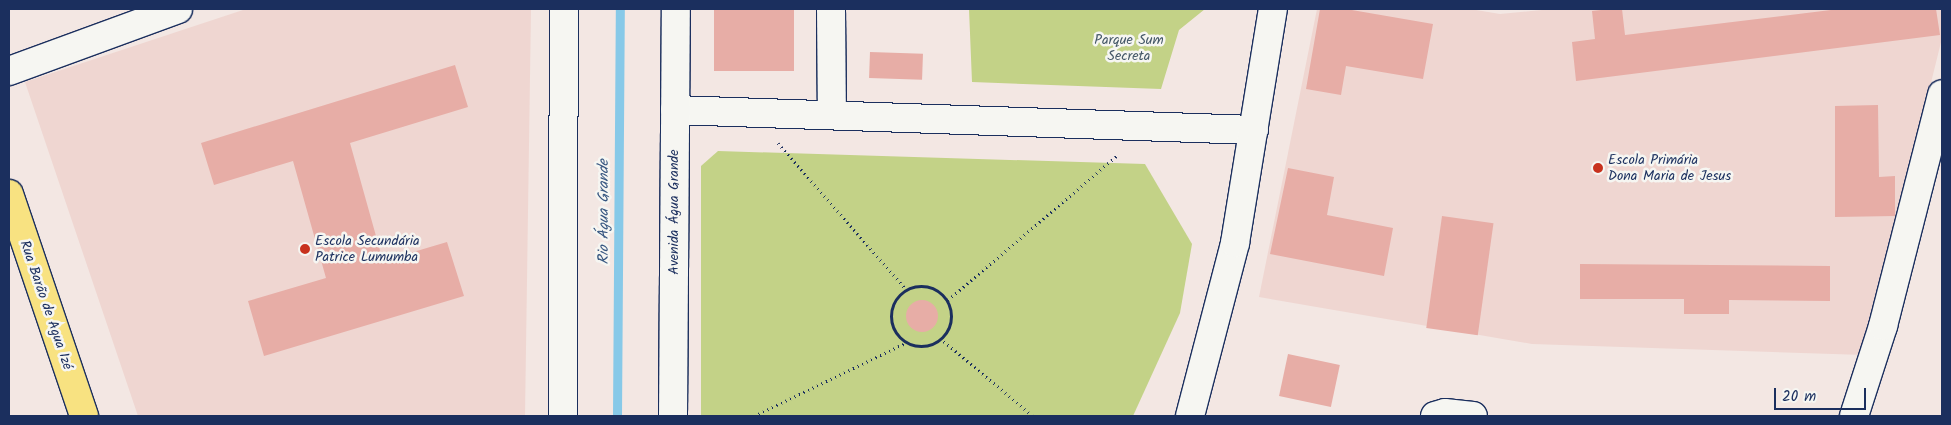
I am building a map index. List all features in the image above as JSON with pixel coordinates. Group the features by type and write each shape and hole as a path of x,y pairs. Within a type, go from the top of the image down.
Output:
{"main road":[{"name":"Rua Barão de Agua Izé","path":"9,194 84,416"}],"street":[{"path":"9,71 178,9"},
{"path":"563,416 564,9"},
{"name":"Avenida Água Grande","path":"673,416 676,9"},
{"path":"831,9 832,114"},
{"path":"1190,416 1235,243 1272,9"},
{"path":"1854,416 1883,326 1942,94"},
{"path":"675,110 1254,130"},
{"path":"1435,416 1445,413 1473,416"}],"path":[{"path":"751,112 906,289"},
{"path":"948,300 1151,127"},
{"path":"754,416 906,343 932,346 950,329 952,304 935,287 906,289 892,302 891,327 906,343"},
{"path":"940,338 1033,416"}],"shaded area":[{"name":"Escola Secundária Patrice Lumumba","path":"246,9 531,9 525,416 138,416 25,82"},
{"name":"Escola Primária Dona Maria de Jesus","path":"1317,9 1470,9 1500,14 1552,9 1942,9 1942,38 1864,355 1532,344 1259,297"}],"green space":[{"name":"Parque Sum Secreta","path":"969,9 1205,9 1179,30 1161,89 972,82"},
{"path":"718,151 1145,164 1192,244 1180,313 1133,416 701,416 701,166"}],"building":[{"path":"714,9 794,9 794,71 714,71"},
{"path":"1320,9 1346,9 1433,24 1423,79 1346,66 1341,95 1306,89"},
{"path":"1622,9 1625,35 1839,9 1936,9 1940,35 1576,81 1572,42 1595,39 1592,11"},
{"path":"870,52 923,54 922,80 869,78"},
{"path":"455,65 468,107 350,143 383,261 447,242 464,296 264,356 248,301 326,278 293,161 214,185 201,143"},
{"path":"1878,105 1879,177 1895,176 1895,216 1835,217 1835,106"},
{"path":"1288,168 1334,177 1327,215 1393,228 1384,276 1270,254"},
{"path":"1442,216 1493,223 1478,335 1426,328"},
{"path":"1580,264 1830,266 1830,301 1729,300 1729,314 1684,314 1684,299 1580,299"},
{"path":"922,300 928,301 933,305 937,310 937,322 933,327 928,331 922,332 916,331 911,327 907,322 906,316 907,310 911,305 916,301"},
{"path":"1288,354 1340,365 1331,407 1279,396"}],"waterway":[{"name":"Rio Água Grande","path":"617,416 620,9"}],"place":[{"name":"Escola Primária Dona Maria de Jesus","path":"1598,168"},
{"name":"Escola Secundária Patrice Lumumba","path":"305,249"}]}
